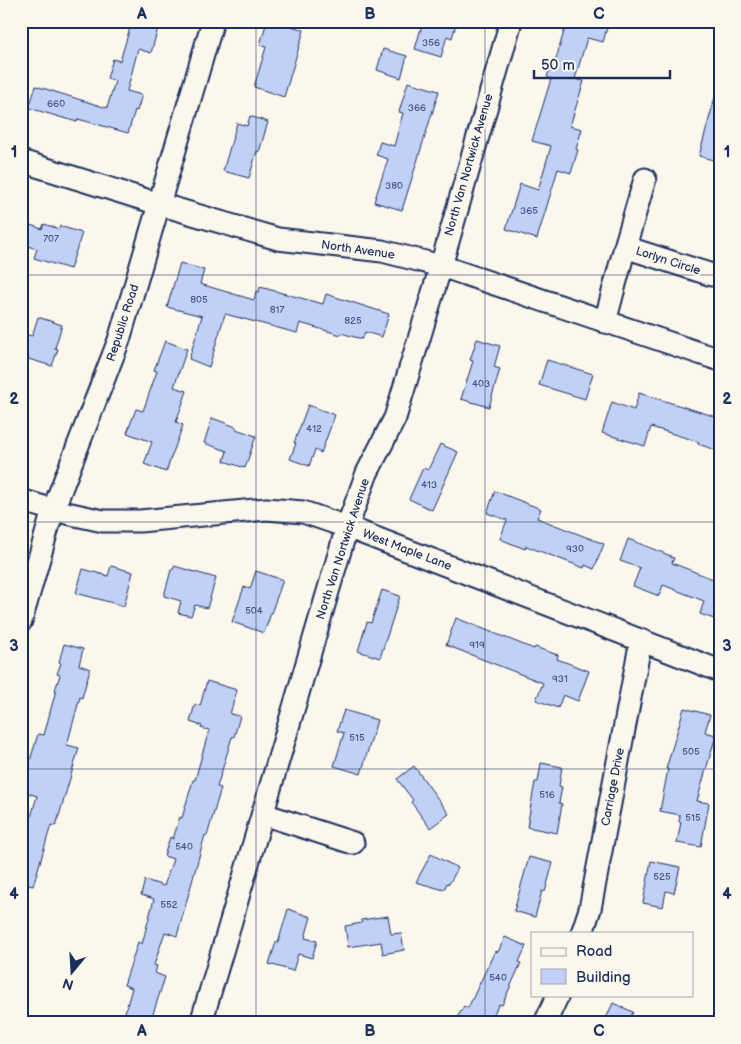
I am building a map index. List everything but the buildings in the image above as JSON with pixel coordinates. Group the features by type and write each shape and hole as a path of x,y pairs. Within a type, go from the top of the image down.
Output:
{"street":[{"name":"Republic Road","path":"21,621 53,510 119,340 213,21"},
{"name":"North Van Nortwick Avenue","path":"201,1023 347,527 367,473 395,418 441,266 511,21"},
{"name":"North Avenue","path":"21,161 278,239 382,251 441,266 720,360"},
{"name":"Lorlyn Circle","path":"605,322 644,179"},
{"name":"Lorlyn Circle","path":"625,247 712,275"},
{"name":"West Maple Lane","path":"21,500 53,510 103,521 140,521 266,509 303,512 347,527 720,671"},
{"name":"Carriage Drive","path":"582,932 590,909 641,640"},
{"path":"264,814 353,843"},
{"path":"545,1023 558,996"}]}
